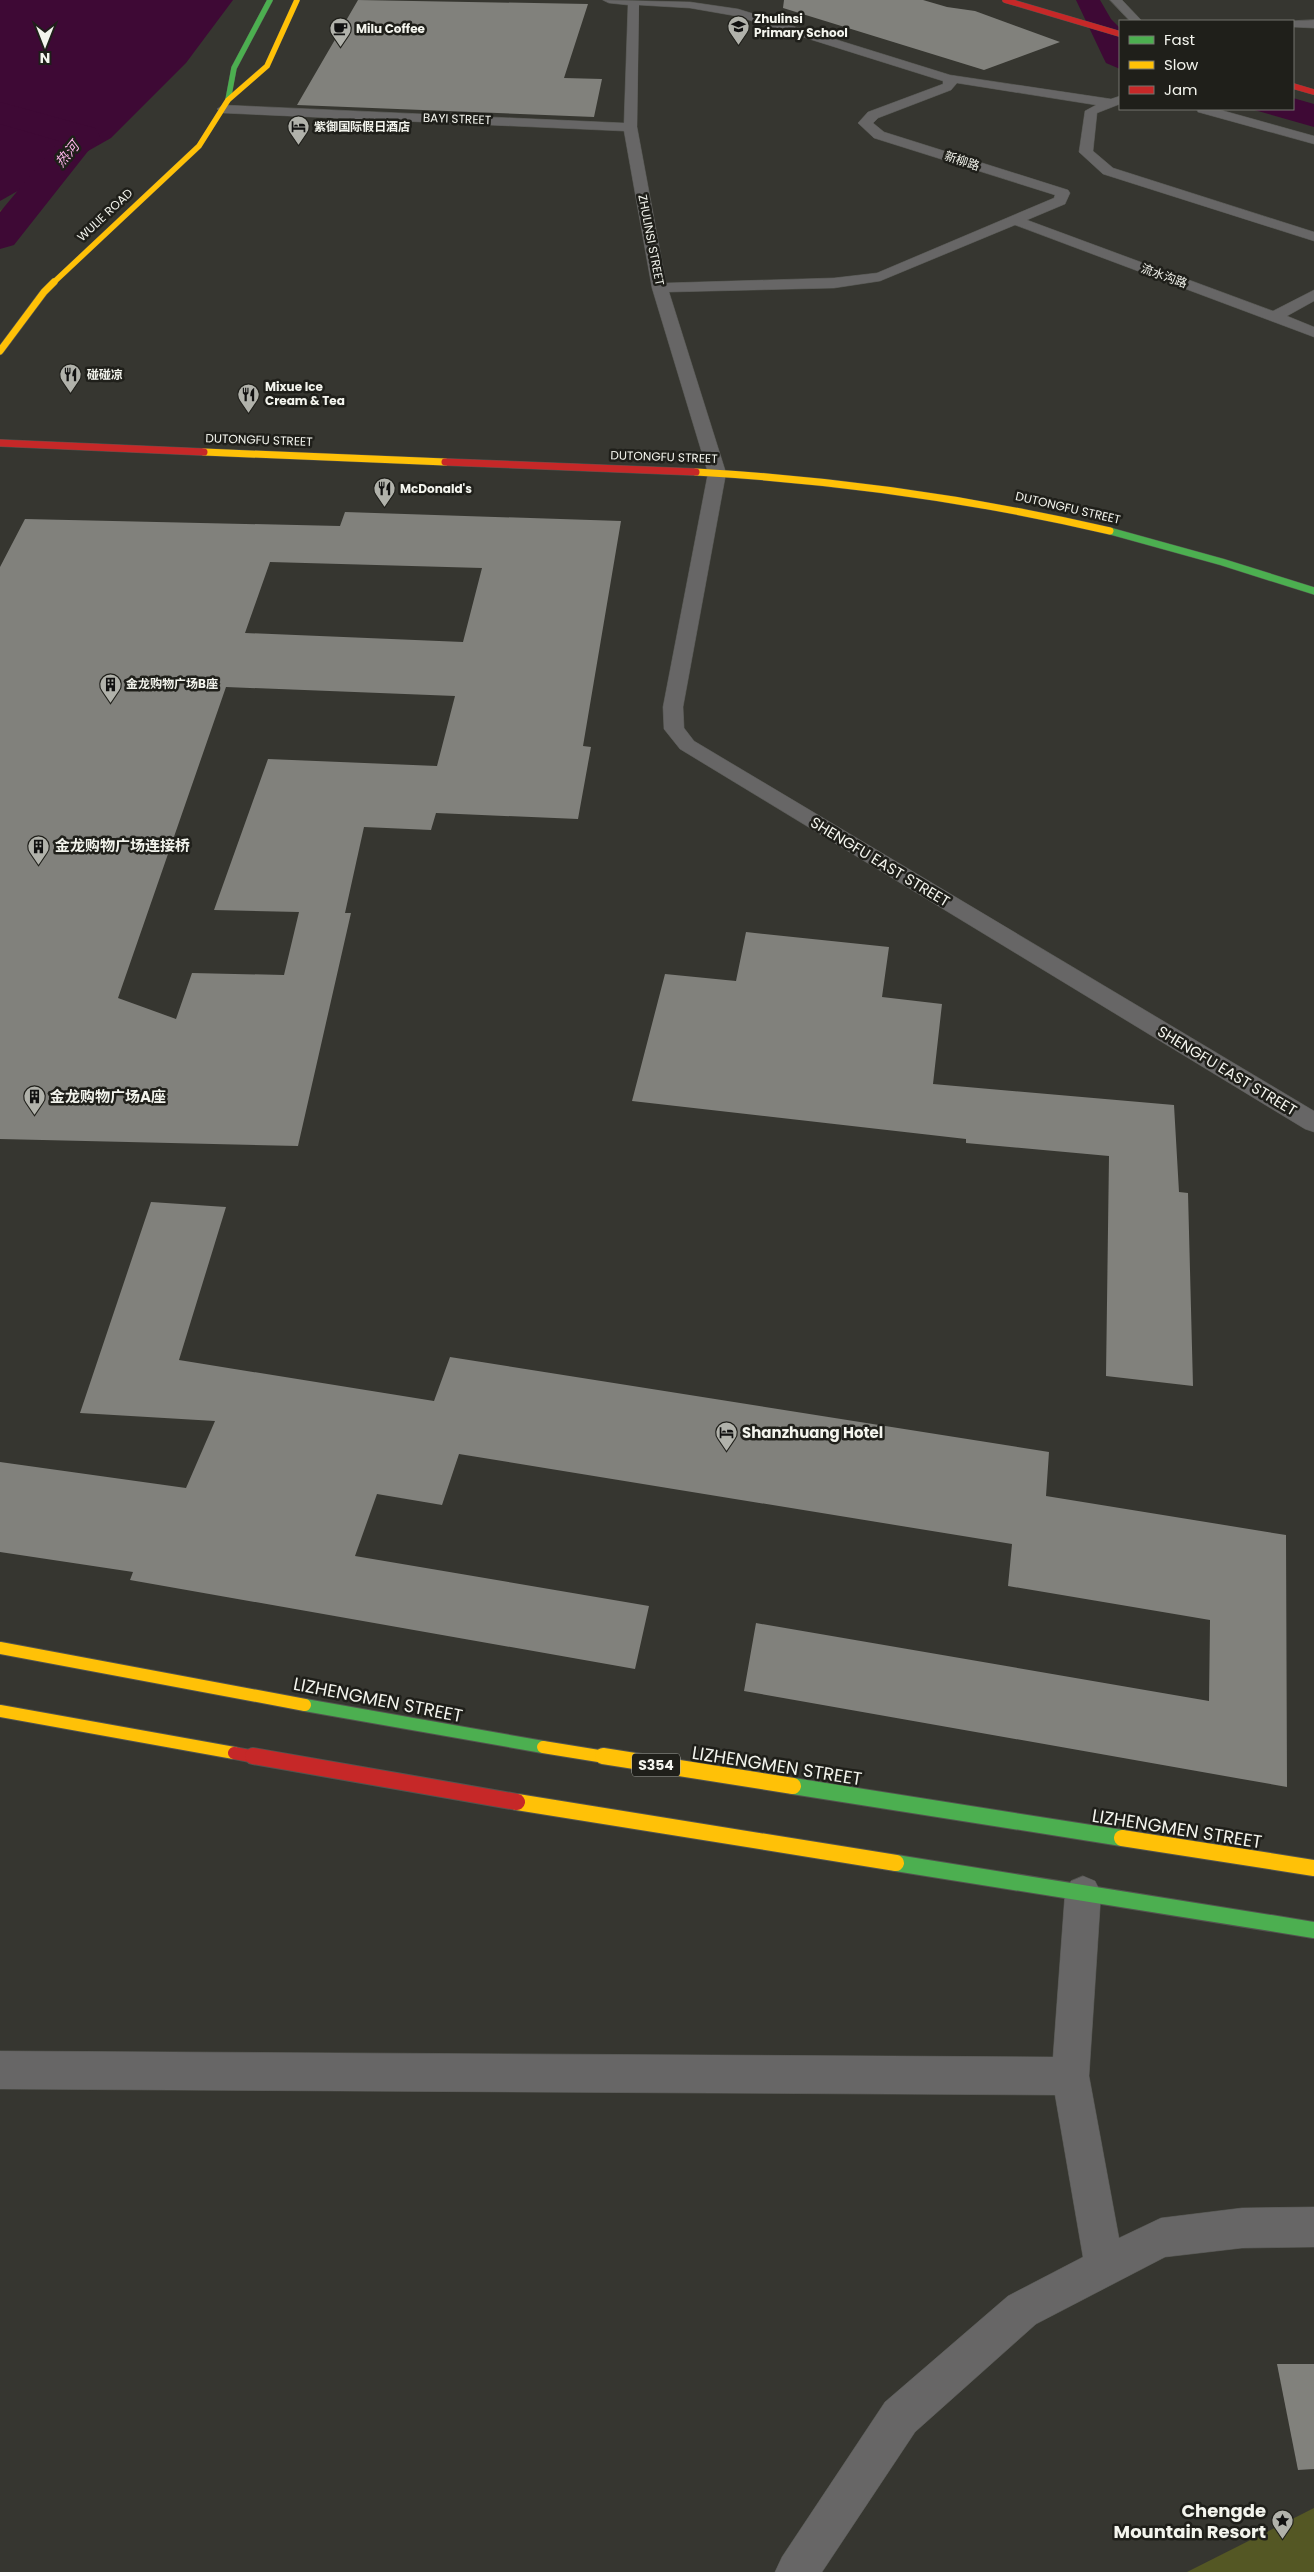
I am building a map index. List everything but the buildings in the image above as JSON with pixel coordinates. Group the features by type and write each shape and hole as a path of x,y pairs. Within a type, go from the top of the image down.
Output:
{"main road":[{"name":"WULIE ROAD","path":"226,105 234,68 270,0"},
{"name":"WULIE ROAD","path":"0,351 44,292 199,146 226,105 267,66 297,0"},
{"path":"1005,0 1119,34"},
{"path":"1294,86 1314,92"},
{"name":"DUTONGFU STREET","path":"0,443 717,473 816,480 938,495 1047,516 1235,564 1314,591"},
{"name":"LIZHENGMEN STREET","path":"0,1648 490,1739 1314,1868"},
{"path":"0,1711 428,1788 1314,1930"}],"street":[{"path":"610,0 690,5 738,14 948,78 1116,102"},
{"path":"1116,0 1135,20"},
{"name":"ZHULINSI STREET","path":"635,1 632,10 630,126 660,288 717,473"},
{"path":"1294,24 1314,24"},
{"name":"新柳路","path":"660,288 834,283 880,277 1060,201 1063,193 879,135 865,123 872,115 947,87 951,83 948,78"},
{"path":"1116,102 1091,111 1086,152 1108,170 1314,237"},
{"name":"BAYI STREET","path":"226,105 630,126"},
{"path":"1207,110 1314,140"},
{"name":"流水沟路","path":"1014,220 1314,332"},
{"path":"1274,317 1314,295"},
{"name":"SHENGFU EAST STREET","path":"717,473 672,707 674,728 687,745 1314,1123"},
{"path":"1083,1893 1070,2076 1105,2267"},
{"path":"0,2070 1070,2076"},
{"path":"797,2572 900,2417 1022,2310 1161,2238 1242,2228 1314,2227"}],"green space":[{"path":"46,176 0,224 0,211"},
{"name":"Chengde Mountain Resort","path":"1314,2508 1314,2572 1187,2572"}],"water":[{"path":"0,0 233,0 186,63 111,138 0,201"},
{"path":"1076,0 1100,0 1111,19 1119,27 1119,69 1106,63"},
{"path":"1294,98 1314,104 1314,127 1254,110 1294,110"}],"waterway":[{"name":"热河","path":"0,113 82,136 0,237"}],"traffic: fast":[{"path":"228,100 234,68 270,0"},
{"path":"1110,531 1222,562 1314,591"},
{"path":"305,1705 543,1747"},
{"path":"793,1786 1122,1838"},
{"path":"896,1863 1314,1930"}],"traffic: slow":[{"path":"0,351 44,292 199,146 228,100 267,66 297,0"},
{"path":"204,452 445,462"},
{"path":"696,472 801,479 905,491 1008,509 1110,531"},
{"path":"0,1648 305,1705"},
{"path":"0,1711 234,1753"},
{"path":"543,1747 793,1786"},
{"path":"517,1802 896,1863"},
{"path":"1122,1838 1314,1868"}],"traffic: jam":[{"path":"1005,0 1119,34"},
{"path":"1294,86 1314,92"},
{"path":"0,443 204,452"},
{"path":"445,462 696,472"},
{"path":"234,1753 517,1802"}],"place":[{"name":"Zhulinsi Primary School","path":"738,45"},
{"name":"Milu Coffee","path":"340,48"},
{"name":"紫御国际假日酒店","path":"298,146"},
{"name":"碰碰凉","path":"71,394"},
{"name":"Mixue Ice Cream & Tea","path":"249,413"},
{"name":"McDonald's","path":"384,508"},
{"name":"金龙购物广场B座","path":"110,703"},
{"name":"金龙购物广场连接桥","path":"39,865"},
{"name":"金龙购物广场A座","path":"34,1116"},
{"name":"Shanzhuang Hotel","path":"726,1452"},
{"name":"Chengde Mountain Resort","path":"1282,2540"}]}
